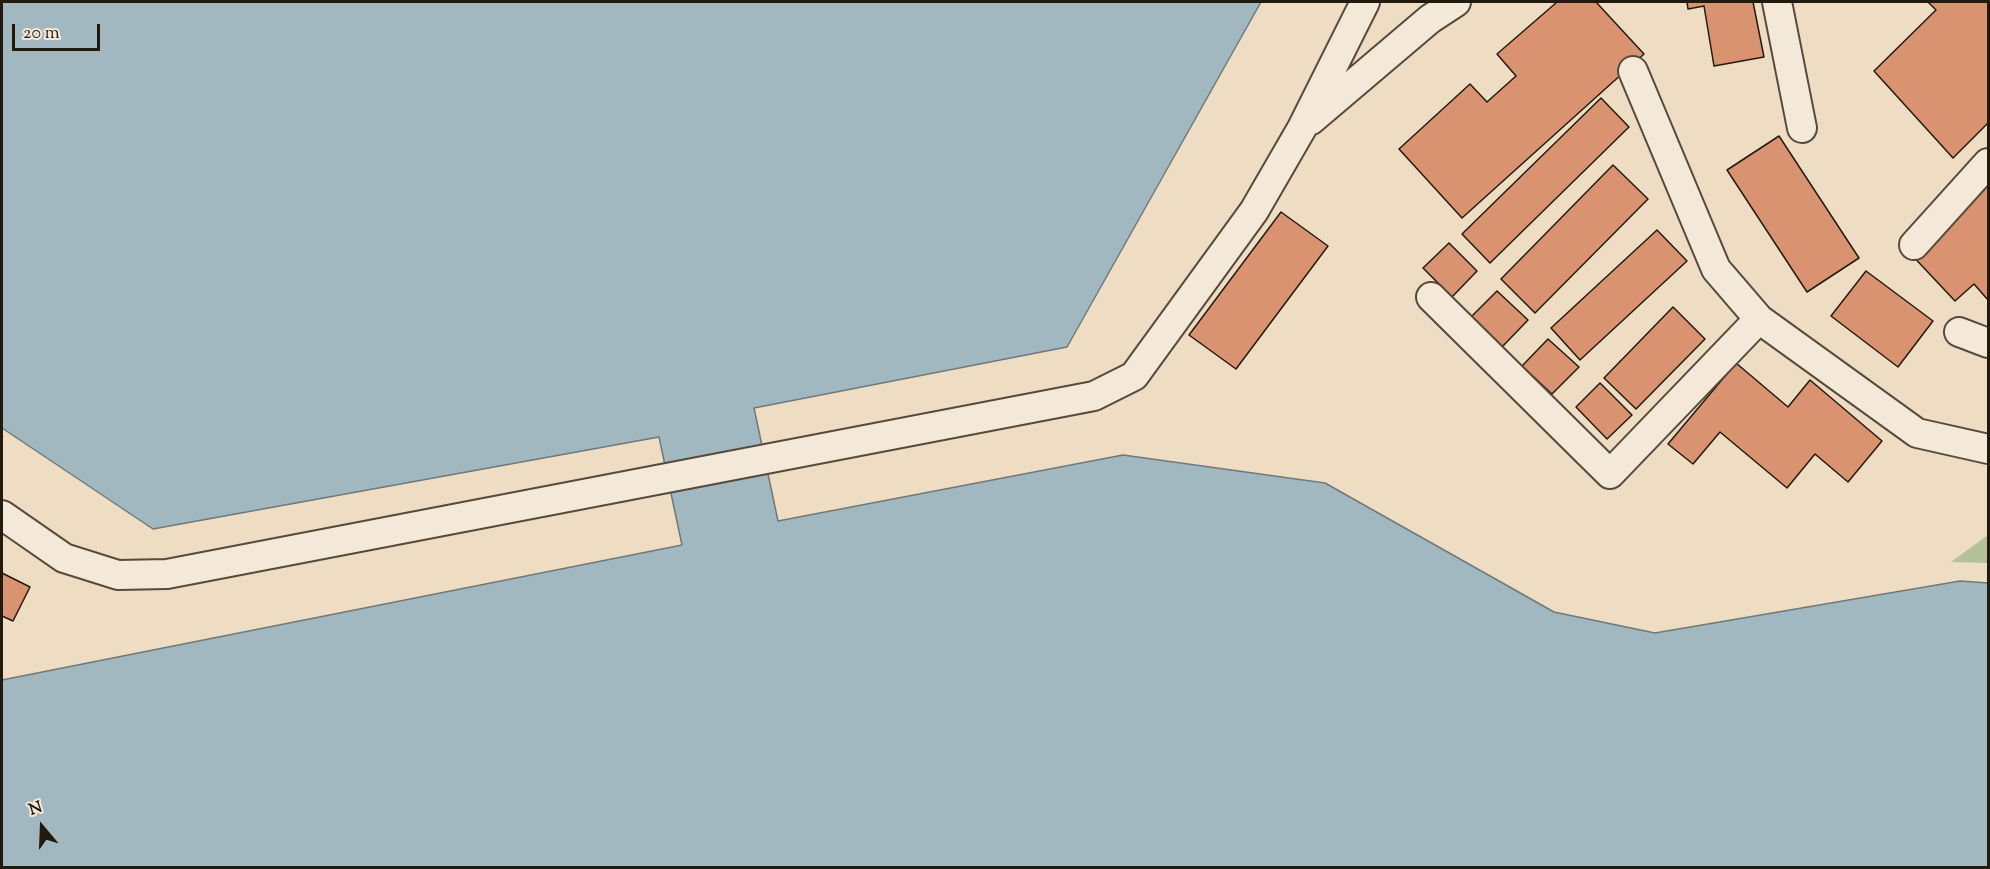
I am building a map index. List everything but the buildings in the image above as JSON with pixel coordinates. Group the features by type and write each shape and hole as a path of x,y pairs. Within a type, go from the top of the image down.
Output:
{"street":[{"path":"2,515 64,558 118,575 167,574 1094,396 1134,376 1254,211 1302,128 1365,2"},
{"path":"1302,128 1430,19 1456,2"},
{"path":"1777,2 1802,128"},
{"path":"1633,71 1716,269 1759,319 1917,433 1989,449"},
{"path":"1914,245 1989,163"},
{"path":"1431,297 1610,474 1759,319"},
{"path":"1959,332 1989,343"}],"green space":[{"path":"1988,535 1988,563 1951,562"}],"water":[{"path":"2,2 1261,2 1067,347 754,408 778,521 1123,455 1325,483 1554,612 1655,633 1960,581 1988,583 1988,867 2,868 2,680 682,545 659,437 153,529 2,428"}]}
